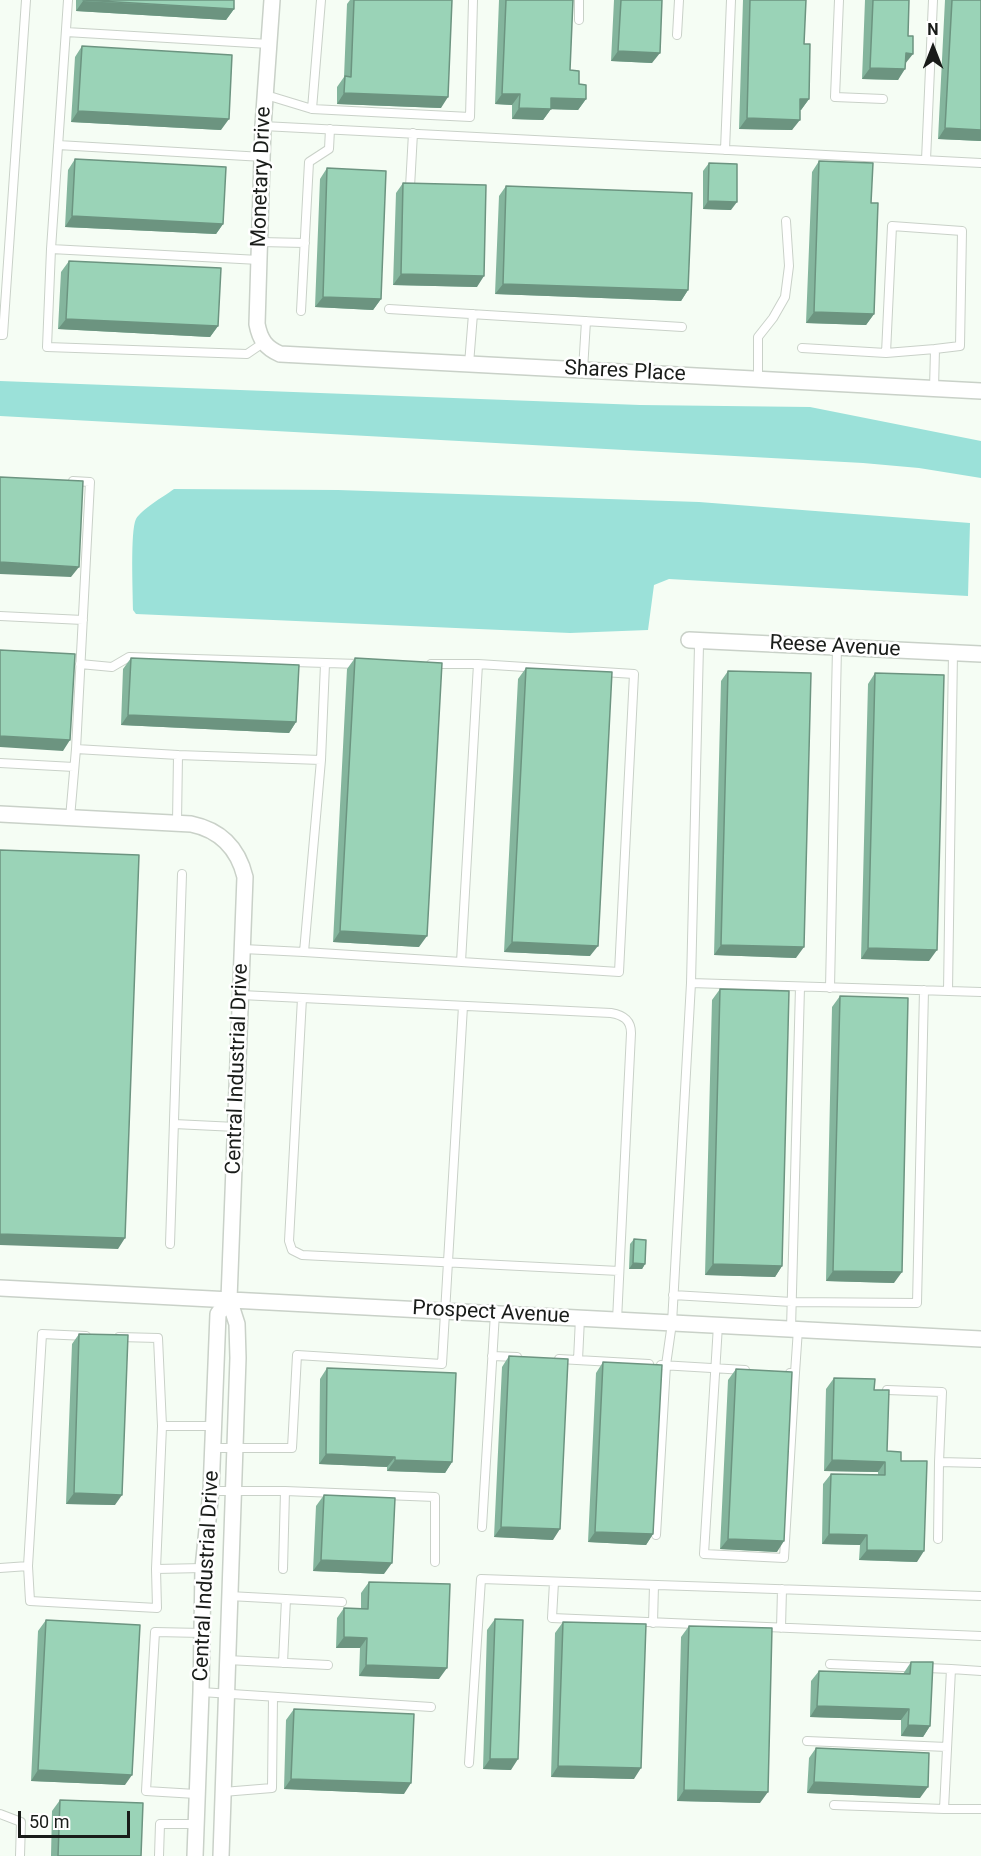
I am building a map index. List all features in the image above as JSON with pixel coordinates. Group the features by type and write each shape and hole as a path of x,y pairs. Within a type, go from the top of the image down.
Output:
{"street":[{"name":"Monetary Drive","path":"267,346 259,334 257,324 263,126 272,0"},
{"name":"Shares Place","path":"267,346 280,354 981,391"},
{"name":"Reese Avenue","path":"696,640 981,654"},
{"path":"0,814 177,823"},
{"name":"Central Industrial Drive","path":"177,823 202,826 230,844 238,856 245,877 229,1299 237,1324 238,1358 221,1856"},
{"name":"Prospect Avenue","path":"0,1288 981,1339"},
{"name":"Central Industrial Drive","path":"195,1856 203,1568 211,1491 218,1314 229,1299"}],"lane":[{"path":"0,335 3,335 26,0"},
{"path":"68,0 51,249 47,347 247,354 267,346"},
{"path":"312,109 321,0"},
{"path":"266,95 312,109 470,117 473,0"},
{"path":"579,0 579,20"},
{"path":"677,34 679,0"},
{"path":"725,150 730,0"},
{"path":"839,0 835,97 883,99"},
{"path":"926,160 933,0"},
{"path":"66,32 269,44"},
{"path":"263,126 981,163"},
{"path":"301,311 309,162 329,149 330,129"},
{"path":"410,187 413,134"},
{"path":"58,145 262,157"},
{"path":"758,380 758,337 773,318 785,297 789,266 786,221"},
{"path":"802,348 886,354 935,350 960,345 962,231 892,226 886,354"},
{"path":"260,242 304,243"},
{"path":"51,249 259,260"},
{"path":"389,309 682,327"},
{"path":"469,364 473,314"},
{"path":"583,370 586,321"},
{"path":"934,389 935,350"},
{"path":"67,481 90,482 76,749 70,818"},
{"path":"0,616 83,620"},
{"path":"656,1535 666,1365 672,1323 691,983 699,645 696,640"},
{"path":"830,988 837,647"},
{"path":"948,991 953,652"},
{"path":"80,664 112,667 129,657 372,664"},
{"path":"304,952 321,760 325,664"},
{"path":"243,950 619,972 634,674 478,664 419,664"},
{"path":"461,962 478,664"},
{"path":"76,749 321,760"},
{"path":"177,823 178,755"},
{"path":"0,763 74,767"},
{"path":"170,1244 182,874"},
{"path":"691,983 981,992"},
{"path":"718,1325 704,1554 783,1558 795,1373 792,1302 800,987"},
{"path":"673,1295 792,1302 917,1303 924,990"},
{"path":"241,995 611,1013 621,1015 628,1021 632,1034 617,1320"},
{"path":"302,998 289,1246 296,1253 619,1271"},
{"path":"212,1448 292,1448 297,1355 442,1364 463,1006"},
{"path":"174,1124 236,1127"},
{"path":"482,1527 495,1314"},
{"path":"578,1360 580,1318"},
{"path":"100,1336 42,1334 28,1566 30,1601 156,1608 162,1426 158,1338 111,1336"},
{"path":"492,1356 524,1357"},
{"path":"546,1359 749,1371"},
{"path":"783,1373 795,1373"},
{"path":"887,1390 942,1392 938,1539"},
{"path":"162,1426 214,1426"},
{"path":"939,1462 981,1463"},
{"path":"211,1491 285,1491 435,1497 435,1562"},
{"path":"283,1569 285,1491"},
{"path":"0,1568 28,1566"},
{"path":"156,1569 203,1568"},
{"path":"469,1763 481,1579 981,1596"},
{"path":"554,1582 552,1618 981,1636"},
{"path":"653,1623 654,1585"},
{"path":"781,1628 782,1589"},
{"path":"229,1596 342,1602"},
{"path":"283,1663 286,1599"},
{"path":"196,1794 146,1791 155,1632 202,1633"},
{"path":"227,1660 328,1665"},
{"path":"830,1664 981,1671"},
{"path":"944,1809 951,1669"},
{"path":"201,1692 431,1707"},
{"path":"223,1792 272,1788 273,1697"},
{"path":"807,1741 947,1747"},
{"path":"834,1805 981,1809"},
{"path":"0,1814 21,1822 20,1856"},
{"path":"159,1856 160,1824 195,1824"}],"water":[{"path":"0,381 640,405 810,407 981,441 981,478 919,468 863,463 0,416"},
{"path":"174,489 338,490 699,502 970,523 968,596 669,579 654,585 648,630 570,633 136,614 133,610 132,563 136,519 148,507"}],"building":[{"path":"83,0 234,0 234,9"},
{"path":"354,0 452,0 448,97 344,93 345,76 351,77"},
{"path":"506,0 573,0 570,70 579,71 579,84 586,85 586,99 551,98 551,109 519,108 520,94 502,94"},
{"path":"621,0 662,0 660,53 618,51"},
{"path":"750,0 806,0 804,44 810,44 809,99 800,99 800,120 747,118"},
{"path":"873,0 909,0 908,36 913,36 913,54 906,53 905,69 870,68"},
{"path":"952,0 981,0 981,130 945,128"},
{"path":"82,46 232,55 229,119 78,111"},
{"path":"75,159 226,167 223,224 72,216"},
{"path":"819,161 873,163 871,203 878,203 874,314 814,312"},
{"path":"709,163 737,164 737,202 708,201"},
{"path":"327,168 386,171 381,299 323,297"},
{"path":"403,183 486,185 484,276 401,274"},
{"path":"506,186 692,193 688,290 503,284"},
{"path":"69,261 221,268 218,326 66,319"},
{"path":"0,477 83,481 79,567 0,562"},
{"path":"0,650 75,654 70,740 0,736"},
{"path":"131,658 299,665 296,722 128,715"},
{"path":"355,658 442,663 427,936 340,931"},
{"path":"526,668 612,672 598,946 512,942"},
{"path":"728,671 811,673 804,947 721,945"},
{"path":"875,673 944,675 937,950 868,948"},
{"path":"0,850 139,855 125,1238 0,1234"},
{"path":"720,989 789,991 782,1266 713,1264"},
{"path":"840,996 908,998 902,1272 833,1271"},
{"path":"634,1239 646,1240 645,1264 633,1263"},
{"path":"79,1334 128,1335 122,1495 74,1493"},
{"path":"509,1356 568,1359 560,1529 501,1527"},
{"path":"603,1362 662,1365 653,1534 595,1532"},
{"path":"327,1368 456,1373 452,1462 326,1454"},
{"path":"736,1369 792,1372 784,1541 728,1539"},
{"path":"834,1378 875,1379 874,1390 889,1390 887,1451 901,1452 901,1461 927,1461 924,1551 867,1550 867,1535 829,1534 831,1474 885,1475 885,1462 832,1460"},
{"path":"324,1495 395,1498 392,1563 321,1560"},
{"path":"369,1582 450,1584 447,1668 366,1665 367,1638 344,1637 344,1608 368,1609"},
{"path":"495,1619 523,1620 518,1759 490,1759"},
{"path":"46,1620 140,1625 132,1775 38,1770"},
{"path":"563,1622 646,1624 641,1768 558,1766"},
{"path":"689,1626 772,1628 768,1792 684,1790"},
{"path":"911,1662 933,1662 930,1726 908,1725 909,1709 817,1706 819,1671 910,1674"},
{"path":"294,1709 414,1714 411,1783 291,1779"},
{"path":"816,1748 929,1753 928,1787 814,1782"},
{"path":"60,1800 143,1803 141,1856 58,1856"}]}
